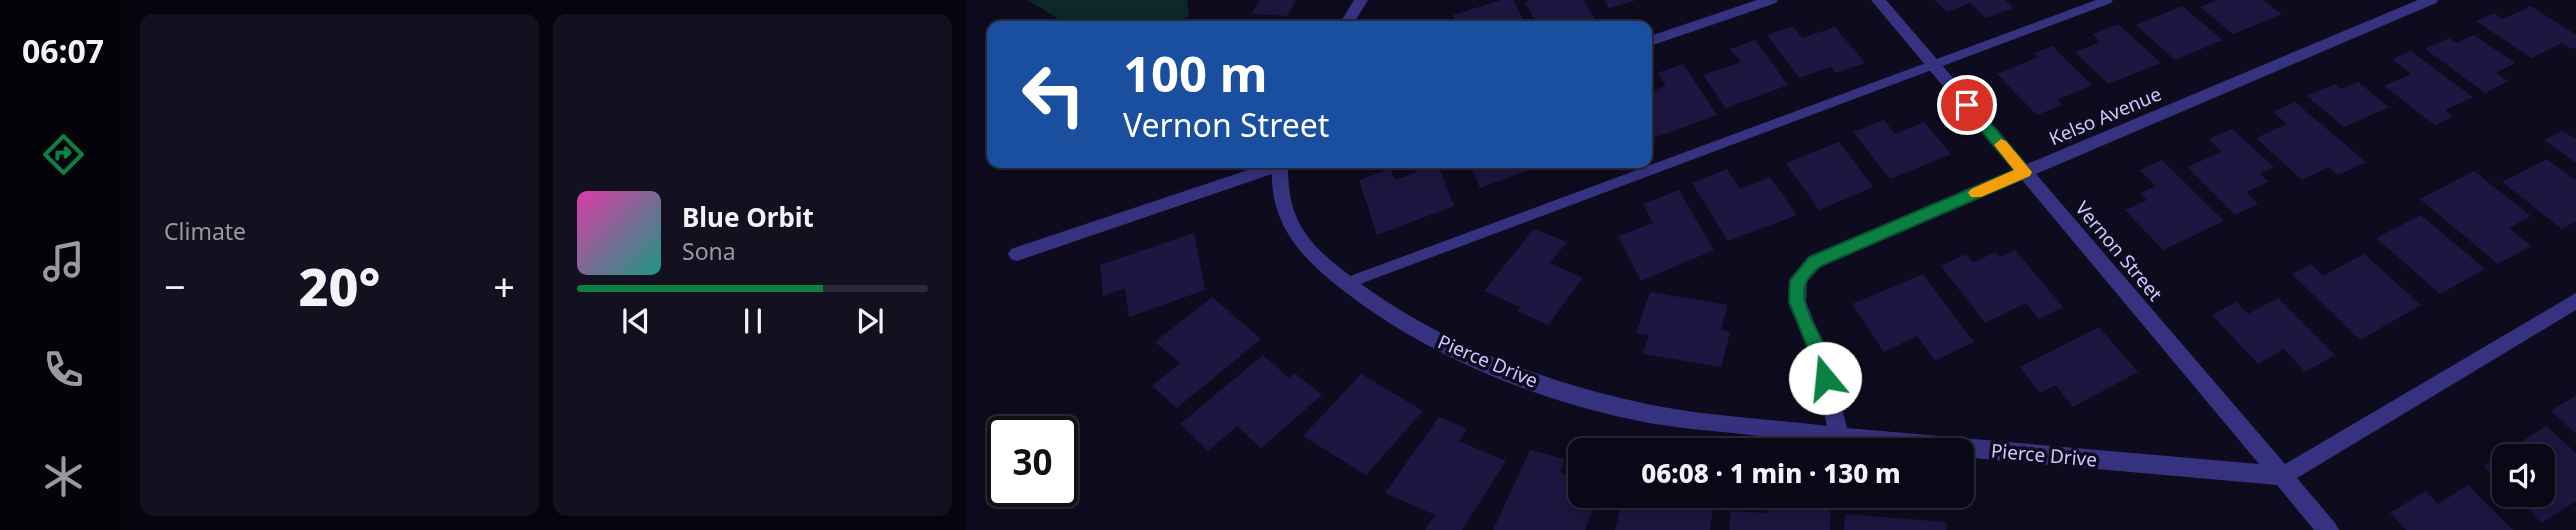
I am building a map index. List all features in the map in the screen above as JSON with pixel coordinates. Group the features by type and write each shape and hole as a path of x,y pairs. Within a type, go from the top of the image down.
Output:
{"street":[{"path":"1348,21 1361,0"},
{"path":"1652,40 1771,0"},
{"name":"Vernon Street","path":"1878,0 2328,530"},
{"name":"Kelso Avenue","path":"1839,437 1821,358 1797,302 1798,280 1815,261 2431,0"},
{"path":"1017,254 1270,168"},
{"name":"Pierce Drive","path":"1282,168 1280,188 1287,215 1300,240 1323,265 1377,306 1418,330 1487,365 1565,393 1650,414 1839,437 2283,475"},
{"path":"2283,475 2576,301"}],"lane":[{"path":"1348,283 2107,0"}],"green space":[{"path":"1028,0 1187,0 1189,16 1182,21 1062,21"}],"building":[{"path":"1260,0 1296,0 1287,16 1251,14"},
{"path":"1501,0 1513,0 1524,21 1456,21 1453,15"},
{"path":"1583,0 1596,20 1535,21 1525,2"},
{"path":"1604,0 1634,0 1634,1 1609,8"},
{"path":"1934,0 2005,0 2013,8 1986,18 1970,3 1947,12"},
{"path":"2217,0 2263,0 2282,14 2233,34 2200,7"},
{"path":"2182,6 2223,40 2175,60 2136,25"},
{"path":"2531,6 2576,35 2576,47 2571,49 2562,43 2531,58 2476,21 2494,13 2503,19"},
{"path":"2118,24 2161,63 2108,84 2075,52 2100,42 2093,34"},
{"path":"1793,26 1802,38 1835,27 1865,63 1836,73 1831,67 1799,78 1767,35"},
{"path":"2474,35 2515,63 2496,73 2508,81 2485,93 2425,49 2449,38 2456,43"},
{"path":"1755,40 1788,85 1726,108 1703,75 1741,62 1730,49"},
{"path":"2052,46 2092,85 2057,100 2062,105 2037,115 1997,74 2038,57 2034,53"},
{"path":"2411,51 2473,97 2445,110 2453,116 2435,125 2384,86 2411,74 2392,59"},
{"path":"1683,64 1717,115 1652,139 1652,91 1666,86 1657,73"},
{"path":"2358,82 2389,107 2344,127 2307,96 2335,84 2341,89"},
{"path":"2295,102 2366,162 2338,175 2329,167 2302,180 2256,138 2287,124 2273,112"},
{"path":"1884,120 1895,134 1924,122 1951,154 1890,179 1853,132"},
{"path":"2232,129 2274,167 2260,174 2268,182 2246,192 2258,204 2235,215 2187,167 2222,152 2208,139"},
{"path":"2562,131 2576,139 2576,163 2544,140"},
{"path":"1839,142 1873,187 1819,210 1786,163"},
{"path":"2547,159 2576,180 2576,221 2562,229 2502,182"},
{"path":"2162,160 2224,221 2163,250 2125,210 2147,200 2140,193 2156,186 2140,170"},
{"path":"1416,168 1439,168 1454,206 1377,235 1359,180 1391,169 1395,180 1417,172"},
{"path":"1471,168 1535,168 1480,188"},
{"path":"1727,169 1740,189 1770,177 1797,215 1728,241 1692,183"},
{"path":"2474,171 2531,216 2509,228 2531,246 2498,264 2420,199"},
{"path":"1679,190 1714,250 1641,281 1618,236 1653,223 1643,204"},
{"path":"2421,215 2485,269 2440,294 2376,238"},
{"path":"1534,229 1567,242 1550,263 1583,278 1548,325 1517,311 1520,307 1484,291"},
{"path":"1194,233 1205,290 1129,317 1125,288 1103,296 1100,265"},
{"path":"2015,250 2063,307 2039,319 2026,303 1985,323 1941,266 1966,254 1973,263 1995,252 1999,257"},
{"path":"2364,254 2421,305 2360,340 2292,274 2311,264 2323,276"},
{"path":"1923,274 1974,342 1935,361 1917,336 1884,352 1852,304"},
{"path":"1650,292 1728,305 1721,330 1730,332 1721,367 1643,354 1649,335 1636,333"},
{"path":"1212,297 1261,339 1177,408 1152,386 1180,363 1155,342"},
{"path":"2278,298 2335,355 2305,372 2284,349 2258,364 2212,315 2236,302 2248,314"},
{"path":"2099,327 2138,372 2073,407 2056,385 2040,393 2020,367"},
{"path":"1263,355 1289,378 1295,373 1322,395 1261,448 1237,426 1208,451 1180,424"},
{"path":"1361,374 1423,411 1366,475 1303,436"},
{"path":"2576,395 2576,434 2551,411"},
{"path":"1439,417 1467,429 1459,441 1506,461 1462,530 1425,530 1435,515 1385,493"},
{"path":"2546,426 2576,453 2576,501 2542,523 2526,507 2555,507 2555,444 2518,444"},
{"path":"1530,450 1565,459 1560,472 1568,474 1568,508 1594,508 1585,530 1493,530"},
{"path":"2492,460 2492,475 2483,466"},
{"path":"2468,485 2513,530 2406,530 2390,513 2426,491 2438,504"},
{"path":"1620,508 1713,508 1710,530 1615,530"},
{"path":"1767,508 1830,508 1830,530 1729,530 1731,511 1767,513"},
{"path":"1845,514 1946,522 1947,530 1844,530"}],"slow traffic":[{"path":"1976,193 2024,172 2001,145"}],"route":[{"path":"1825,378 1821,358 1797,302 1798,280 1815,261 2024,172 1967,105"}]}
